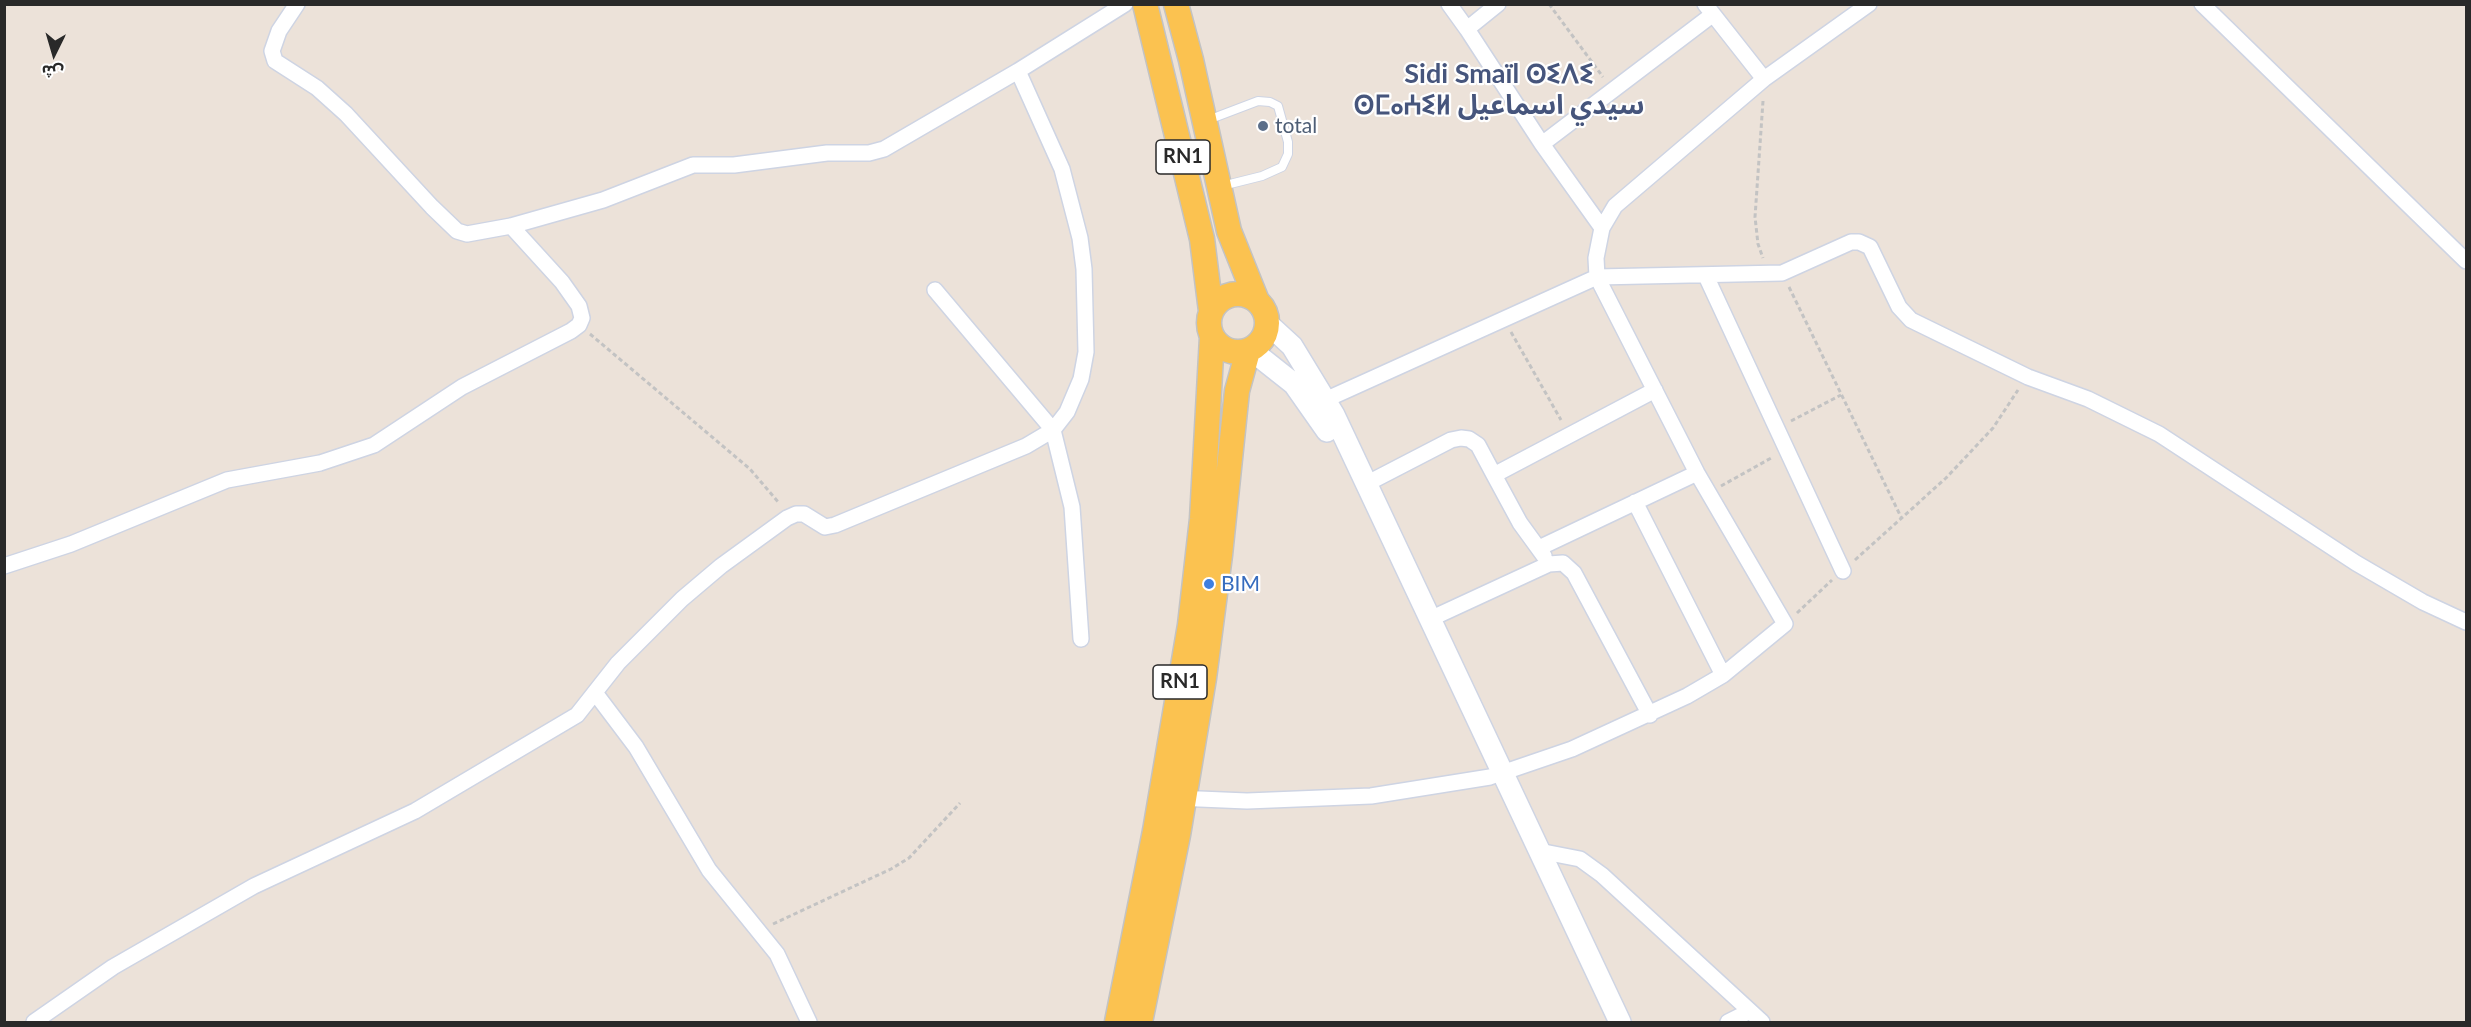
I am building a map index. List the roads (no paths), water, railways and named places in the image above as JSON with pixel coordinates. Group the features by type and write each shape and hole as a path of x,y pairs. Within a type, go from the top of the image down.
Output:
{"main road":[{"name":"RN1","path":"1117,1023 1160,797 1197,572 1205,475 1212,337 1202,239 1145,4"},
{"name":"RN1","path":"1140,1023 1184,798 1220,555 1237,391 1249,350 1263,339 1268,324 1235,246 1218,187 1205,121 1176,4"},
{"path":"1211,311 1223,298 1232,295 1249,296 1257,300"},
{"path":"1212,337 1224,349 1231,352 1249,350"}],"street":[{"path":"297,4 279,31 272,51 275,61 285,70 316,88 346,114 457,231 467,234 511,226 603,200 693,165 734,165 827,153 869,153 884,149 1018,71 1125,4"},
{"path":"1449,4 1542,144 1602,228"},
{"path":"1467,29 1498,4"},
{"path":"1160,797 1247,801 1371,796 1496,775 1572,749 1650,715 1723,675 1785,624 1697,473 1597,277 1596,258 1602,228 1615,206 1764,79 1869,4"},
{"path":"2202,4 2466,261"},
{"path":"1542,144 1613,90 1708,10 1764,79"},
{"path":"34,1023 113,967 254,886 415,811 577,715 618,663 682,599 721,566 787,518 796,514 804,514 825,526 835,525 1026,446 1053,430 1067,412 1081,379 1086,352 1084,269 1080,238 1062,169 1018,71"},
{"path":"4,566 71,544 226,480 320,463 374,445 462,387 579,324 582,318 579,306 562,282 511,226"},
{"path":"1325,400 1597,277 1782,273 1851,242 1865,243 1870,248 1899,307 1911,320 2028,377 2088,399 2159,434 2356,563 2423,602 2466,622"},
{"path":"1706,276 1843,571"},
{"path":"935,290 1053,430 1072,507 1081,639"},
{"path":"1268,324 1292,346 1325,400 1366,484 1430,619 1606,1023"},
{"path":"1249,350 1294,384 1319,416 1496,775 1539,851 1620,1023"},
{"path":"1494,475 1655,390"},
{"path":"1366,484 1451,440 1469,439 1478,445 1520,523 1549,564"},
{"path":"1539,548 1697,473"},
{"path":"1635,502 1723,675"},
{"path":"1430,619 1549,564 1563,563 1574,573 1650,715"},
{"path":"596,693 636,747 709,870 777,954 809,1023"},
{"path":"1539,851 1580,859 1602,875 1762,1023"},
{"path":"1728,1023 1750,1011"}],"lane":[{"path":"1205,121 1258,101 1270,102 1278,106 1288,142 1288,154 1282,167 1262,176 1218,187"}],"place":[{"name":"total","path":"1263,126"},
{"name":"BIM","path":"1209,584"}],"district":[{"name":"Sidi Smaïl ⵙⵉⴷⵉ ⵙⵎⴰⵄⵉⵍ سيدي اسماعيل","path":"1499,90"}]}
